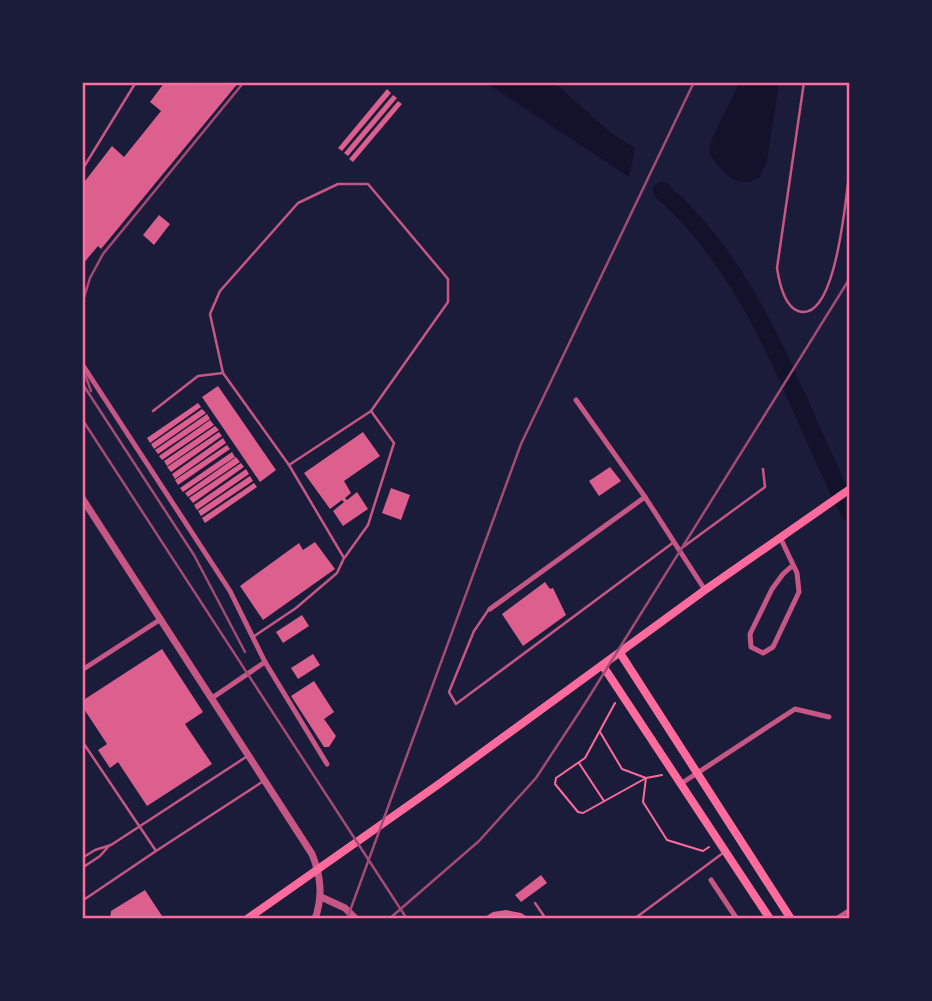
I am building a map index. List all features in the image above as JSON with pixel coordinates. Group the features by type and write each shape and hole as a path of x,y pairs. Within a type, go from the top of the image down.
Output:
{"main road":[{"path":"247,919 850,489"},
{"path":"620,653 791,919"},
{"path":"603,666 770,919"}],"street":[{"path":"82,364 230,591 265,662 327,764"},
{"path":"576,400 645,497 705,590"},
{"path":"490,609 645,497"},
{"path":"82,498 312,854 319,874 321,897 315,919"},
{"path":"780,537 797,573 797,599 773,647 763,653 757,652 751,647 750,634 776,582 792,566"},
{"path":"82,670 161,620"},
{"path":"212,698 265,662"},
{"path":"682,783 796,709 829,717"},
{"path":"711,880 737,919"},
{"path":"321,897 345,908 355,919"},
{"path":"836,919 850,910"}],"lane":[{"path":"82,170 136,82"},
{"path":"804,82 777,268 787,300 794,309 801,312 810,311 818,305 829,287 835,269 850,168"},
{"path":"289,466 371,411 448,302 447,279 368,184 338,184 298,203 220,291 210,314 223,373 289,466 344,558"},
{"path":"153,411 198,376 223,373"},
{"path":"253,637 296,608 337,573 344,558 368,525 394,443 371,411"},
{"path":"680,550 765,487 763,469"},
{"path":"490,609 474,631 449,692 456,704 674,542"},
{"path":"82,741 156,851"},
{"path":"83,867 139,826 249,755"},
{"path":"82,901 265,779"},
{"path":"82,859 95,850 111,845"},
{"path":"634,919 725,851"},
{"path":"535,903 546,919"}],"path":[{"path":"615,703 585,758 556,778 555,784 580,813 646,778 662,775"},
{"path":"599,732 622,769 646,778"},
{"path":"578,762 604,801"},
{"path":"646,778 643,802 667,840 703,850 709,847"}],"shaded area":[{"path":"485,82 554,82 611,133 635,148 629,177"},
{"path":"739,82 779,82 767,161 759,178 743,182 724,172 709,153 713,137"}],"building":[{"path":"165,82 239,82 101,249 98,246 82,265 82,185 112,146 124,157 161,111 150,102"},
{"path":"387,89 391,93 342,151 338,148"},
{"path":"393,95 397,98 348,156 344,153"},
{"path":"398,101 402,104 353,162 349,159"},
{"path":"159,215 170,224 154,245 143,235"},
{"path":"218,386 276,470 260,482 202,397"},
{"path":"198,403 201,407 150,443 147,438"},
{"path":"202,409 206,413 154,449 151,444"},
{"path":"207,414 210,419 158,454 155,450"},
{"path":"210,420 214,425 162,460 159,456"},
{"path":"215,426 219,430 167,466 164,461"},
{"path":"219,432 222,436 171,472 167,467"},
{"path":"363,432 380,456 344,481 351,493 345,498 347,500 357,492 368,509 343,526 333,511 344,502 342,500 330,509 304,473"},
{"path":"223,438 226,443 175,479 172,474"},
{"path":"227,445 230,449 178,485 175,480"},
{"path":"232,452 235,457 183,492 180,488"},
{"path":"236,457 240,462 188,497 185,493"},
{"path":"241,463 244,467 193,503 189,498"},
{"path":"610,467 621,481 599,496 589,481"},
{"path":"246,469 249,474 197,510 194,505"},
{"path":"250,476 253,481 201,516 198,511"},
{"path":"254,483 257,487 205,523 202,518"},
{"path":"391,488 410,495 401,520 382,513"},
{"path":"315,542 335,569 263,620 240,586 299,543 303,550"},
{"path":"545,582 550,589 553,588 566,615 523,646 502,614"},
{"path":"302,615 309,626 283,643 276,632"},
{"path":"162,649 203,712 185,724 212,764 147,806 118,762 110,768 98,750 107,744 82,706 82,701"},
{"path":"313,654 320,665 298,679 291,668"},
{"path":"314,681 334,712 324,719 336,736 329,747 324,747 291,696"},
{"path":"541,875 547,883 521,902 515,895"},
{"path":"145,890 164,919 110,919 111,911"},
{"path":"506,910 521,913 531,919 482,919 493,912"}],"waterway":[{"path":"662,191 695,224 724,261 749,300 850,513"}],"railway":[{"path":"82,304 90,278 103,254 244,82"},
{"path":"347,919 521,444 694,82"},
{"path":"389,919 479,841 536,778 850,278"},
{"path":"82,366 91,391"},
{"path":"82,383 194,555 245,652"},
{"path":"82,419 407,919"}]}
